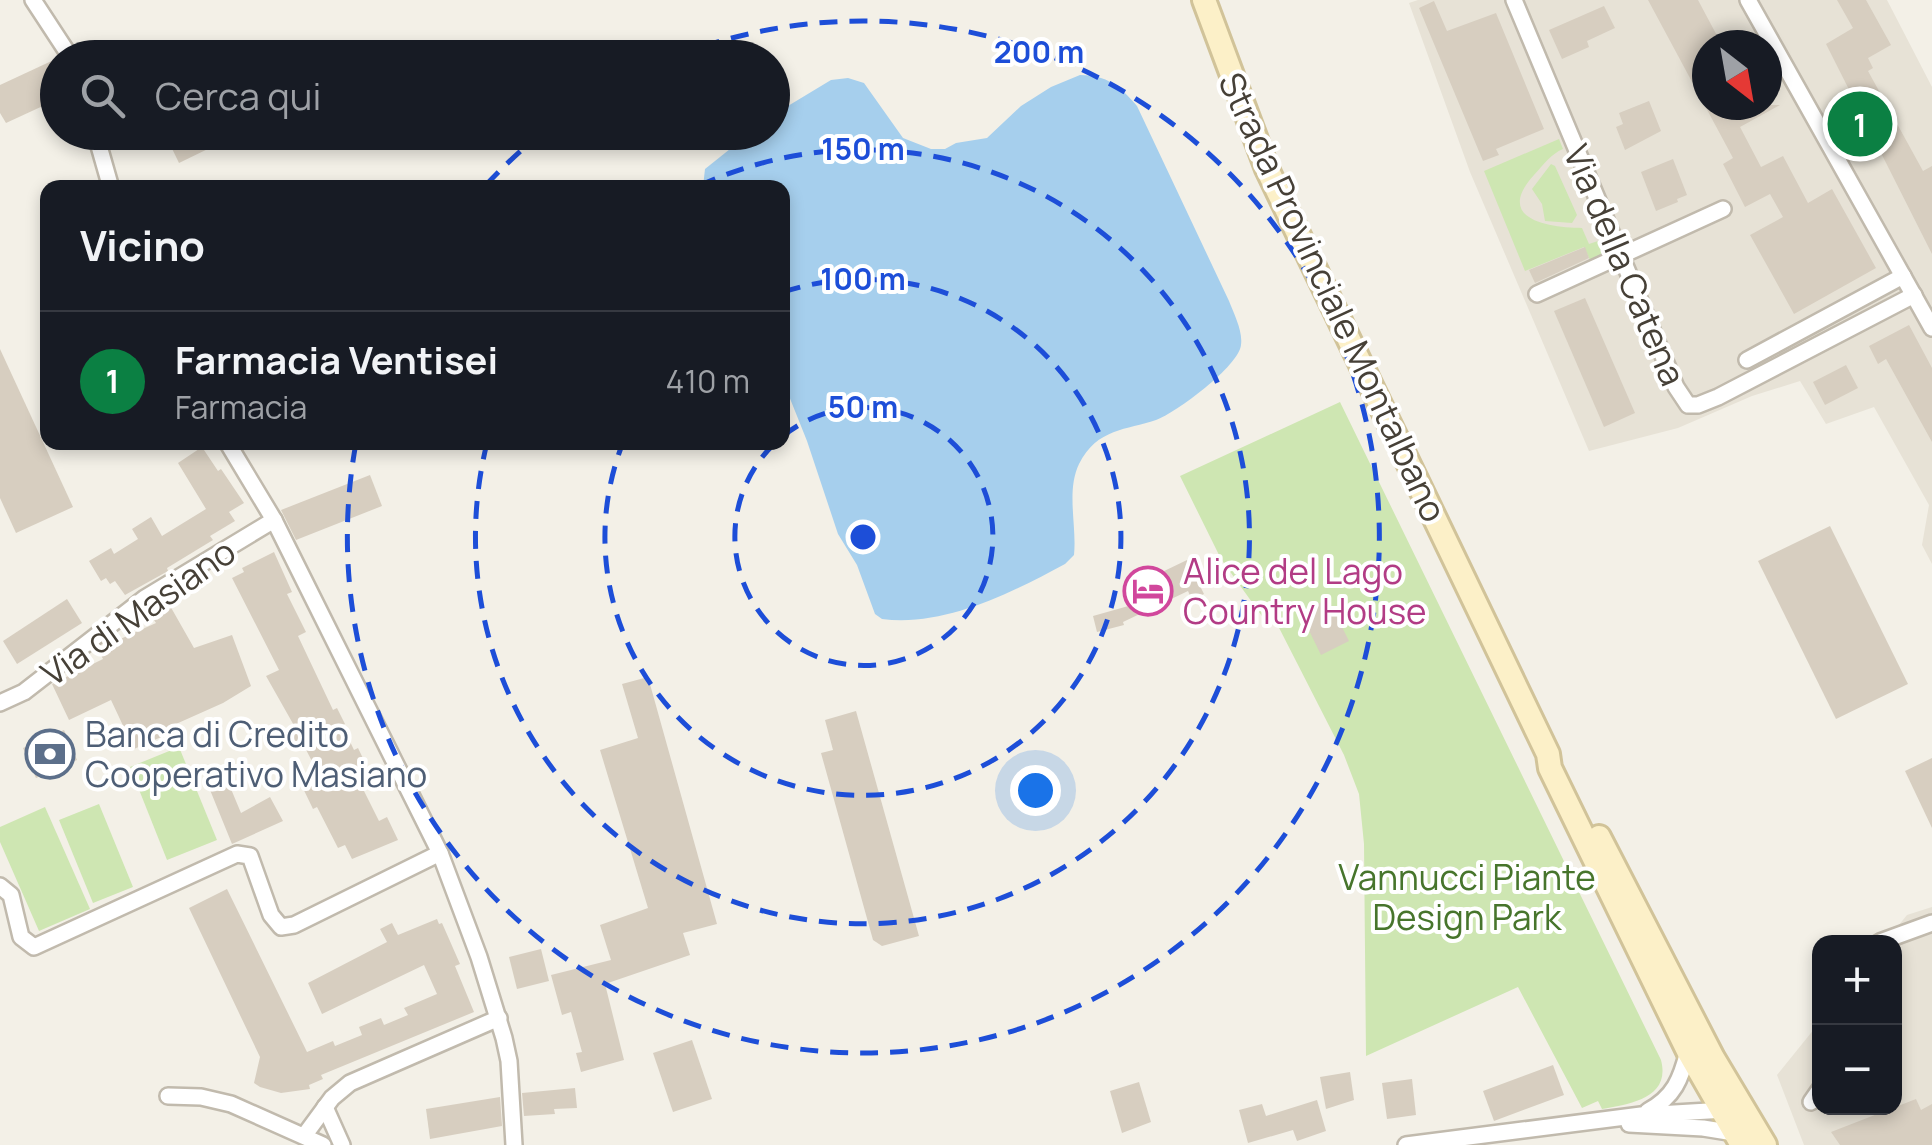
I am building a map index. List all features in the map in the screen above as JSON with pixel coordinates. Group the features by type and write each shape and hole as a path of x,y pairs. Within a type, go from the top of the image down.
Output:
{"main road":[{"name":"Strada Provinciale Montalbano","path":"1204,0 1268,169 1688,1051 1720,1110 1742,1134 1765,1145"},
{"name":"Strada Provinciale Montalbano","path":"1548,754 1568,780 1652,935 1713,1058 1742,1134"}],"street":[{"path":"33,0 59,40"},
{"name":"Via della Catena","path":"1514,0 1684,402 1698,405 1732,390 1914,295"},
{"path":"1748,0 1932,328"},
{"path":"100,150 109,180"},
{"path":"1537,294 1723,208"},
{"path":"1747,360 1903,276"},
{"path":"1769,348 1778,366"},
{"path":"233,450 274,520 440,854 499,1018 509,1061 514,1145"},
{"name":"Via di Masiano","path":"0,702 24,692 160,588 274,520"},
{"path":"0,886 11,895 21,937 34,947 237,854 250,856 271,915 281,927 294,925 440,854"},
{"path":"1899,935 1932,923"},
{"path":"304,1136 325,1107 350,1083 499,1018"},
{"path":"1641,1114 1665,1101 1676,1088 1688,1051"},
{"path":"168,1096 221,1101 323,1145"},
{"path":"325,1107 342,1145"},
{"path":"1406,1145 1641,1114 1720,1110"},
{"path":"1580,1122 1690,1127 1742,1134"}],"shaded area":[{"path":"1887,0 1932,87 1932,564 1922,545 1929,505 1874,407 1826,424 1800,381 1752,396 1678,428 1589,451 1470,172 1409,3"},
{"path":"1932,907 1932,1145 1804,1145 1777,1075 1812,1032 1812,1115 1902,1115 1902,935 1891,935 1907,915"}],"green space":[{"path":"1559,139 1563,149 1548,160 1523,190 1523,211 1541,223 1582,228 1589,244 1601,240 1606,253 1590,260 1584,247 1525,271 1484,171"},
{"path":"1551,164 1577,215 1572,223 1545,221 1542,204 1532,189"},
{"name":"Vannucci Piante Design Park","path":"1340,402 1661,1060 1660,1083 1646,1097 1602,1109 1598,1101 1582,1108 1518,987 1366,1056 1364,844 1359,794 1344,755 1273,616 1264,619 1221,559 1180,476"},
{"path":"179,747 217,840 167,860 130,767"},
{"path":"99,804 133,887 93,903 59,820"},
{"path":"45,807 90,909 39,931 0,842 0,827"}],"water":[{"path":"1080,75 1098,77 1112,83 1137,106 1229,301 1241,345 1230,365 1177,408 1156,420 1104,437 1086,452 1073,486 1074,555 1065,564 1000,596 953,613 930,618 882,619 875,614 857,565 838,534 790,398 790,180 704,180 705,169 729,150 790,150 790,105 831,80 848,78 864,83 903,138 931,149 987,138 1021,106"}],"building":[{"path":"1648,0 1698,0 1714,30 1692,30 1692,82"},
{"path":"1837,0 1866,0 1891,45 1868,58 1873,68 1868,71 1923,171 1932,166 1932,254 1826,44 1853,28"},
{"path":"1434,1 1447,31 1496,13 1544,129 1496,149 1499,155 1483,161 1419,8"},
{"path":"1604,6 1615,28 1587,41 1589,47 1562,59 1549,30"},
{"path":"40,66 40,107 6,123 0,113 0,85"},
{"path":"1649,101 1661,131 1625,150 1616,127 1623,124 1619,113"},
{"path":"1713,120 1753,120 1740,127 1761,167 1783,156 1808,203 1832,189 1876,268 1794,314 1750,235 1783,217 1770,194 1745,207 1723,164 1733,158"},
{"path":"173,150 206,150 179,163"},
{"path":"1673,159 1687,195 1656,211 1641,172"},
{"path":"1585,247 1589,258 1535,283 1529,270"},
{"path":"1585,298 1635,413 1604,427 1554,311"},
{"path":"1909,325 1932,368 1932,442 1886,359 1878,364 1869,346"},
{"path":"0,349 40,436 40,450 47,450 73,507 16,533 0,498"},
{"path":"1846,365 1858,388 1825,405 1813,382"},
{"path":"204,450 244,503 229,512 235,521 210,536 213,540 125,595 115,581 101,581 89,561 111,548 114,554 138,539 132,529 151,517 162,536 206,509 178,463"},
{"path":"370,475 382,506 296,540 281,510"},
{"path":"1830,526 1908,684 1836,719 1758,561"},
{"path":"274,552 292,592 287,594 306,632 298,636 333,710 337,708 354,750 358,748 373,779 361,785 379,821 387,817 398,840 352,859 345,845 338,848 298,778 316,769 302,742 296,745 290,732 296,729 266,676 279,670 232,578 244,572 242,568"},
{"path":"1187,560 1204,594 1192,600 1188,591 1123,622 1124,625 1097,632 1093,616 1139,603 1131,587"},
{"path":"67,599 82,623 17,664 3,641"},
{"path":"1328,599 1349,641 1321,655 1300,612"},
{"path":"169,604 194,648 232,635 251,686 134,749 111,700 69,720 52,684 103,659 98,649 156,623 150,614"},
{"path":"648,677 717,924 683,933 690,955 605,984 624,1060 581,1072 576,1053 582,1052 571,1012 562,1015 551,975 611,960 600,925 648,908 600,750 638,738 622,684"},
{"path":"856,711 919,936 882,946 873,940 821,753 833,750 825,720"},
{"name":"Banca di Credito Cooperativo Masiano","path":"64,730 77,760 36,778 23,748"},
{"path":"1932,758 1932,828 1905,771"},
{"path":"226,777 241,813 270,797 283,821 232,844 208,785"},
{"path":"227,889 307,1052 362,1035 359,1027 381,1018 384,1025 408,1015 404,1008 437,994 424,965 322,1014 308,983 387,942 380,929 392,923 398,935 437,919 442,923 460,964 455,966 474,1012 321,1075 323,1079 309,1085 310,1089 281,1093 260,1087 254,1083 260,1057 189,908"},
{"path":"541,949 549,981 517,989 509,957"},
{"path":"692,1040 712,1099 673,1112 653,1053"},
{"path":"1553,1065 1564,1095 1494,1121 1483,1091"},
{"path":"1350,1072 1354,1100 1326,1109 1320,1077"},
{"path":"1412,1079 1416,1115 1387,1119 1382,1083"},
{"path":"1139,1082 1151,1122 1122,1133 1110,1091"},
{"path":"575,1088 577,1108 524,1116 522,1093"},
{"path":"500,1097 502,1126 430,1139 426,1109"},
{"path":"1916,1099 1921,1110 1932,1104 1932,1145 1840,1145 1831,1132 1875,1115 1902,1115 1902,1104"},
{"path":"1317,1100 1326,1131 1297,1141 1293,1130 1248,1143 1239,1110 1262,1104 1266,1116"}],"place":[{"name":"Farmacia Ventisei","path":"1860,124"},
{"name":"Alice del Lago Country House","path":"1148,591"},
{"name":"Banca di Credito Cooperativo Masiano","path":"50,754"}]}
